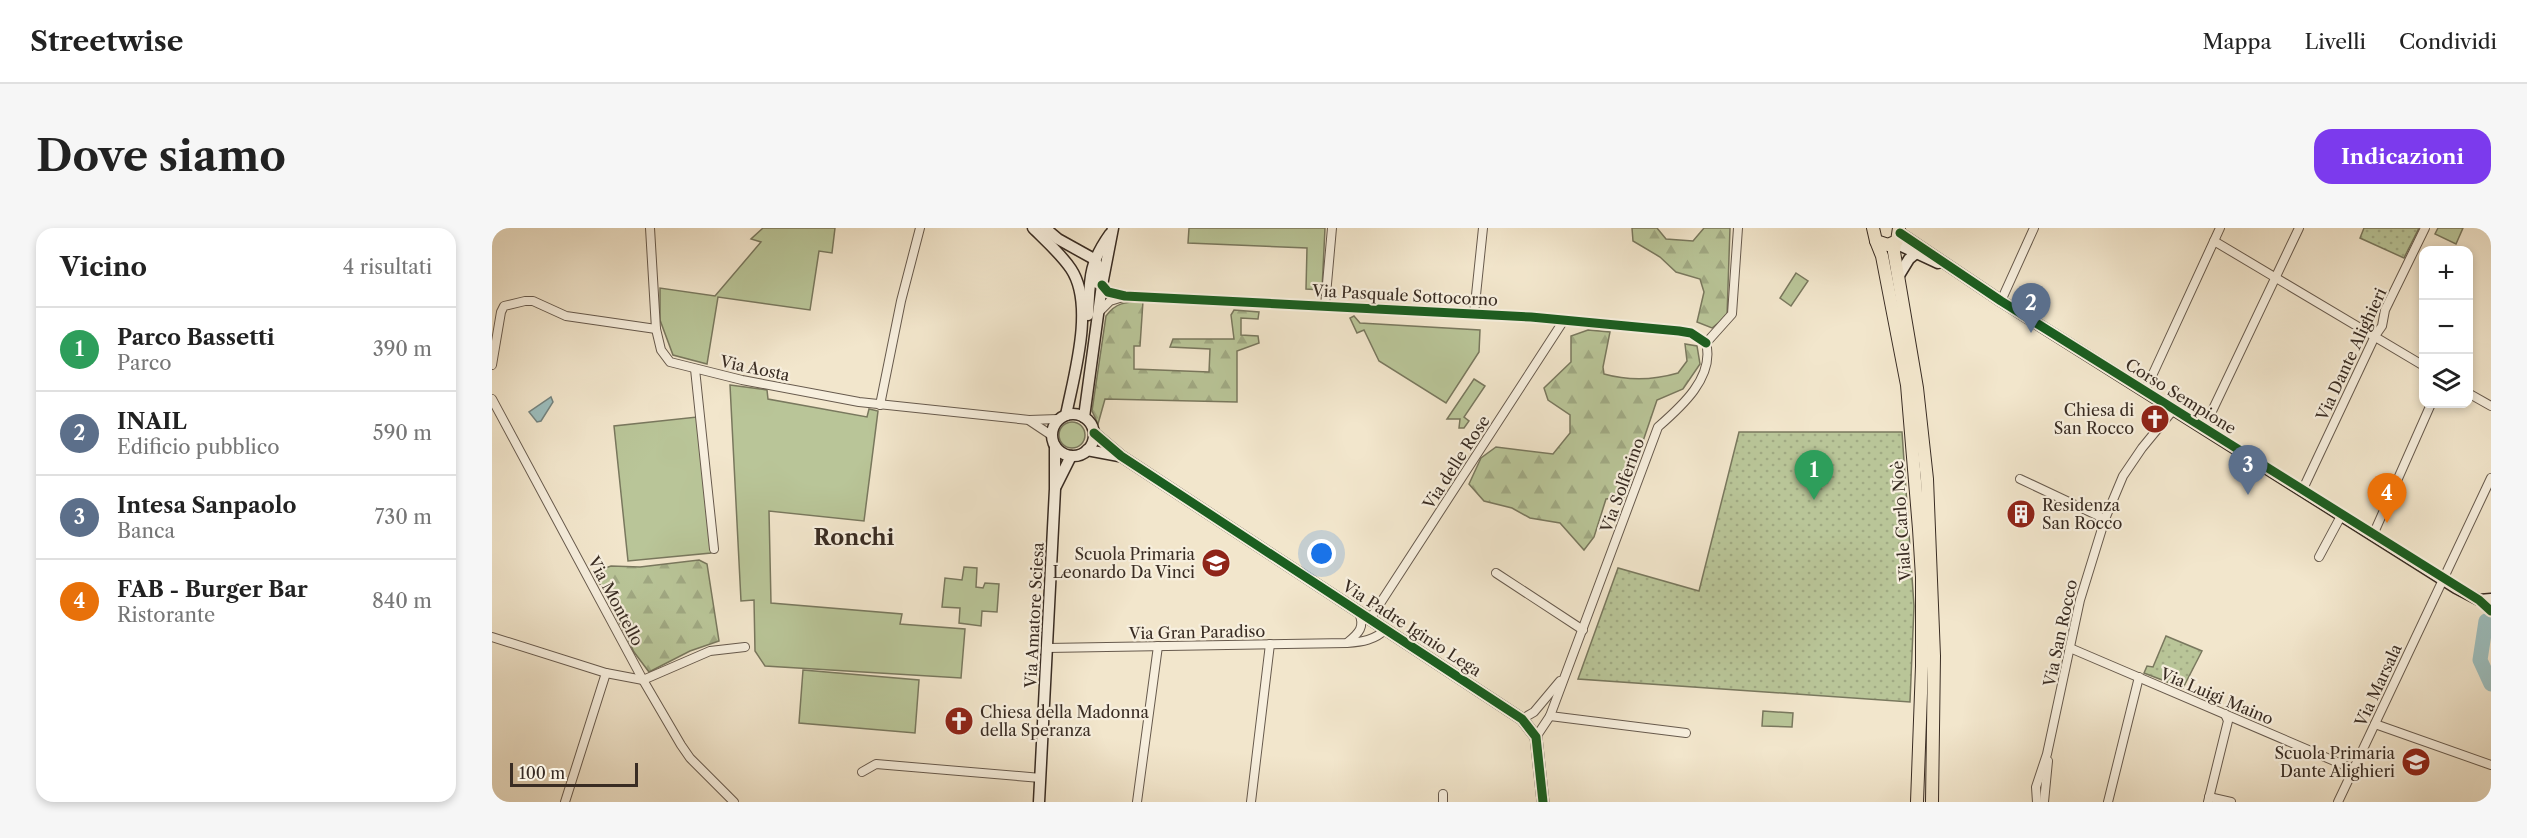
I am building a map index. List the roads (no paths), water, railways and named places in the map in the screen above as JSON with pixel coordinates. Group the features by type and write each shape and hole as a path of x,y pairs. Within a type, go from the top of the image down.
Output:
{"main road":[{"name":"Viale Carlo Noè","path":"1873,228 1882,256 1907,385 1922,577 1919,802 1931,802 1934,656 1928,490 1917,388 1898,277 1898,235"},
{"path":"1876,241 1882,245 1898,235"}],"street":[{"path":"492,365 504,306 525,301 533,301 566,316 656,329 650,228"},
{"path":"880,405 901,301 920,228"},
{"path":"1033,228 1071,269 1079,285 1082,304 1078,358"},
{"path":"1046,228 1058,239 1094,259 1098,266 1095,352"},
{"path":"1325,306 1332,228"},
{"path":"1474,314 1483,228"},
{"path":"1706,343 1732,314 1738,228"},
{"path":"2001,301 2034,228"},
{"path":"2145,391 2220,228"},
{"path":"2204,428 2299,228"},
{"name":"Via Dante Alighieri","path":"2302,491 2375,336 2382,326 2385,310 2425,228"},
{"path":"1062,417 1075,414 1084,417 1091,424 1094,433 1092,443 1080,455 1071,456 1062,453 1055,447 1051,435 1054,425 1062,417 1088,324 1091,270 1094,259 1113,230"},
{"path":"1084,417 1095,352 1102,285 1113,230"},
{"name":"Corso Sempione","path":"1898,235 1916,254 1948,267"},
{"name":"Corso Sempione","path":"1898,235 2341,516 2479,600"},
{"path":"2214,241 2419,363"},
{"path":"1071,269 1075,255 1102,246"},
{"path":"1898,277 1909,259 1916,254"},
{"name":"Via Pasquale Sottocorno","path":"1102,285 1108,292 1125,296 1474,314 1679,331 1691,333 1706,343"},
{"path":"1100,311 1110,301 1125,296"},
{"name":"Via delle Rose","path":"1370,619 1564,320"},
{"name":"Via Aosta","path":"656,329 664,356 670,362 695,369 880,405 1029,420 1062,417"},
{"name":"Via Solferino","path":"1536,737 1550,716 1658,427 1686,400 1700,381 1709,354 1706,343"},
{"path":"695,369 714,549"},
{"path":"2473,395 2491,406"},
{"name":"Via Montello","path":"492,399 643,681 690,758 734,802"},
{"path":"2373,535 2430,408"},
{"name":"Via San Rocco","path":"2037,802 2036,787 2047,754 2084,582 2105,519 2123,476 2142,448 2174,409"},
{"name":"Via Aosta","path":"1029,420 1051,435"},
{"name":"Via Padre Iginio Lega","path":"1094,433 1121,456 1522,719 1536,737"},
{"name":"Via Amatore Sciesa","path":"1039,802 1055,489 1055,447"},
{"name":"Via Padre Iginio Lega","path":"1087,450 1121,456"},
{"name":"Via Amatore Sciesa","path":"1055,489 1071,456"},
{"name":"Via Marsala","path":"2338,802 2491,478"},
{"path":"2020,479 2105,519"},
{"path":"2319,557 2341,516"},
{"path":"1496,573 1583,630"},
{"path":"2479,600 2491,599"},
{"path":"2479,600 2491,611"},
{"path":"1347,643 1361,630 1362,621 1358,611"},
{"name":"Via Gran Paradiso","path":"1047,648 1347,643 1372,639 1380,636 1386,629"},
{"path":"492,637 606,673 643,681 710,651 745,647"},
{"path":"1251,802 1270,644"},
{"path":"1137,802 1158,646"},
{"name":"Via Luigi Maino","path":"2070,648 2353,769"},
{"path":"565,802 606,673"},
{"name":"Via Solferino","path":"1522,719 1534,712 1547,699 1566,673"},
{"path":"2108,802 2139,677"},
{"path":"2225,714 2229,721 2209,799 2231,802"},
{"path":"1550,716 1686,733"},
{"path":"2374,724 2491,765"},
{"path":"1536,737 1543,802"},
{"name":"Via San Rocco","path":"2044,802 2047,754"},
{"path":"862,772 876,764 1041,778"}],"water":[{"path":"551,397 553,402 541,421 537,422 529,412"}],"waterway":[{"path":"2486,621 2480,660 2491,684"}],"place":[{"name":"INAIL","path":"2031,333"},
{"name":"Chiesa di San Rocco","path":"2155,419"},
{"name":"Intesa Sanpaolo","path":"2248,495"},
{"name":"Parco Bassetti","path":"1814,500"},
{"name":"Residenza San Rocco","path":"2021,514"},
{"name":"FAB - Burger Bar","path":"2387,523"},
{"name":"Scuola Primaria Leonardo Da Vinci","path":"1216,563"},
{"name":"Chiesa della Madonna della Speranza","path":"959,721"},
{"name":"Scuola Primaria Dante Alighieri","path":"2416,762"}],"district":[{"name":"Ronchi","path":"854,537"}]}
